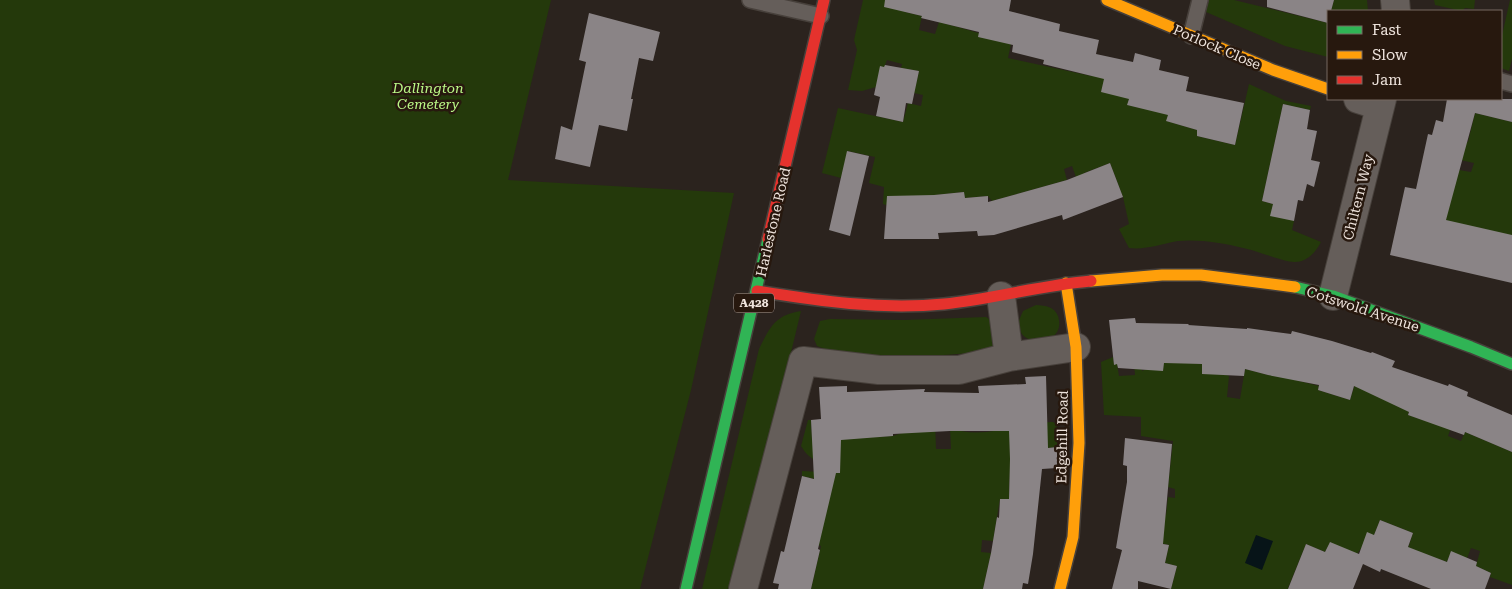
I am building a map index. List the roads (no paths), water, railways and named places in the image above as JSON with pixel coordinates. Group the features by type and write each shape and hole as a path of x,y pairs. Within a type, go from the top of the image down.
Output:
{"street":[{"name":"Harlestone Road","path":"686,589 824,0"},
{"name":"Porlock Close","path":"1107,0 1273,70 1327,89"},
{"name":"Chiltern Way","path":"1333,296 1373,101"},
{"name":"Cotswold Avenue","path":"757,291 816,300 884,307 943,304 1000,296 1066,283 1162,275 1201,275 1285,285 1333,296 1512,364"},
{"name":"Edgehill Road","path":"1060,589 1073,537 1079,452 1076,347 1066,283"},
{"path":"1000,296 1009,357"},
{"path":"743,589 803,361 879,370 958,370 1009,357 1076,347"}],"lane":[{"path":"750,0 821,16"},
{"path":"1191,36 1200,0"}],"park label":[{"name":"Dallington Cemetery","path":"428,96"}]}
